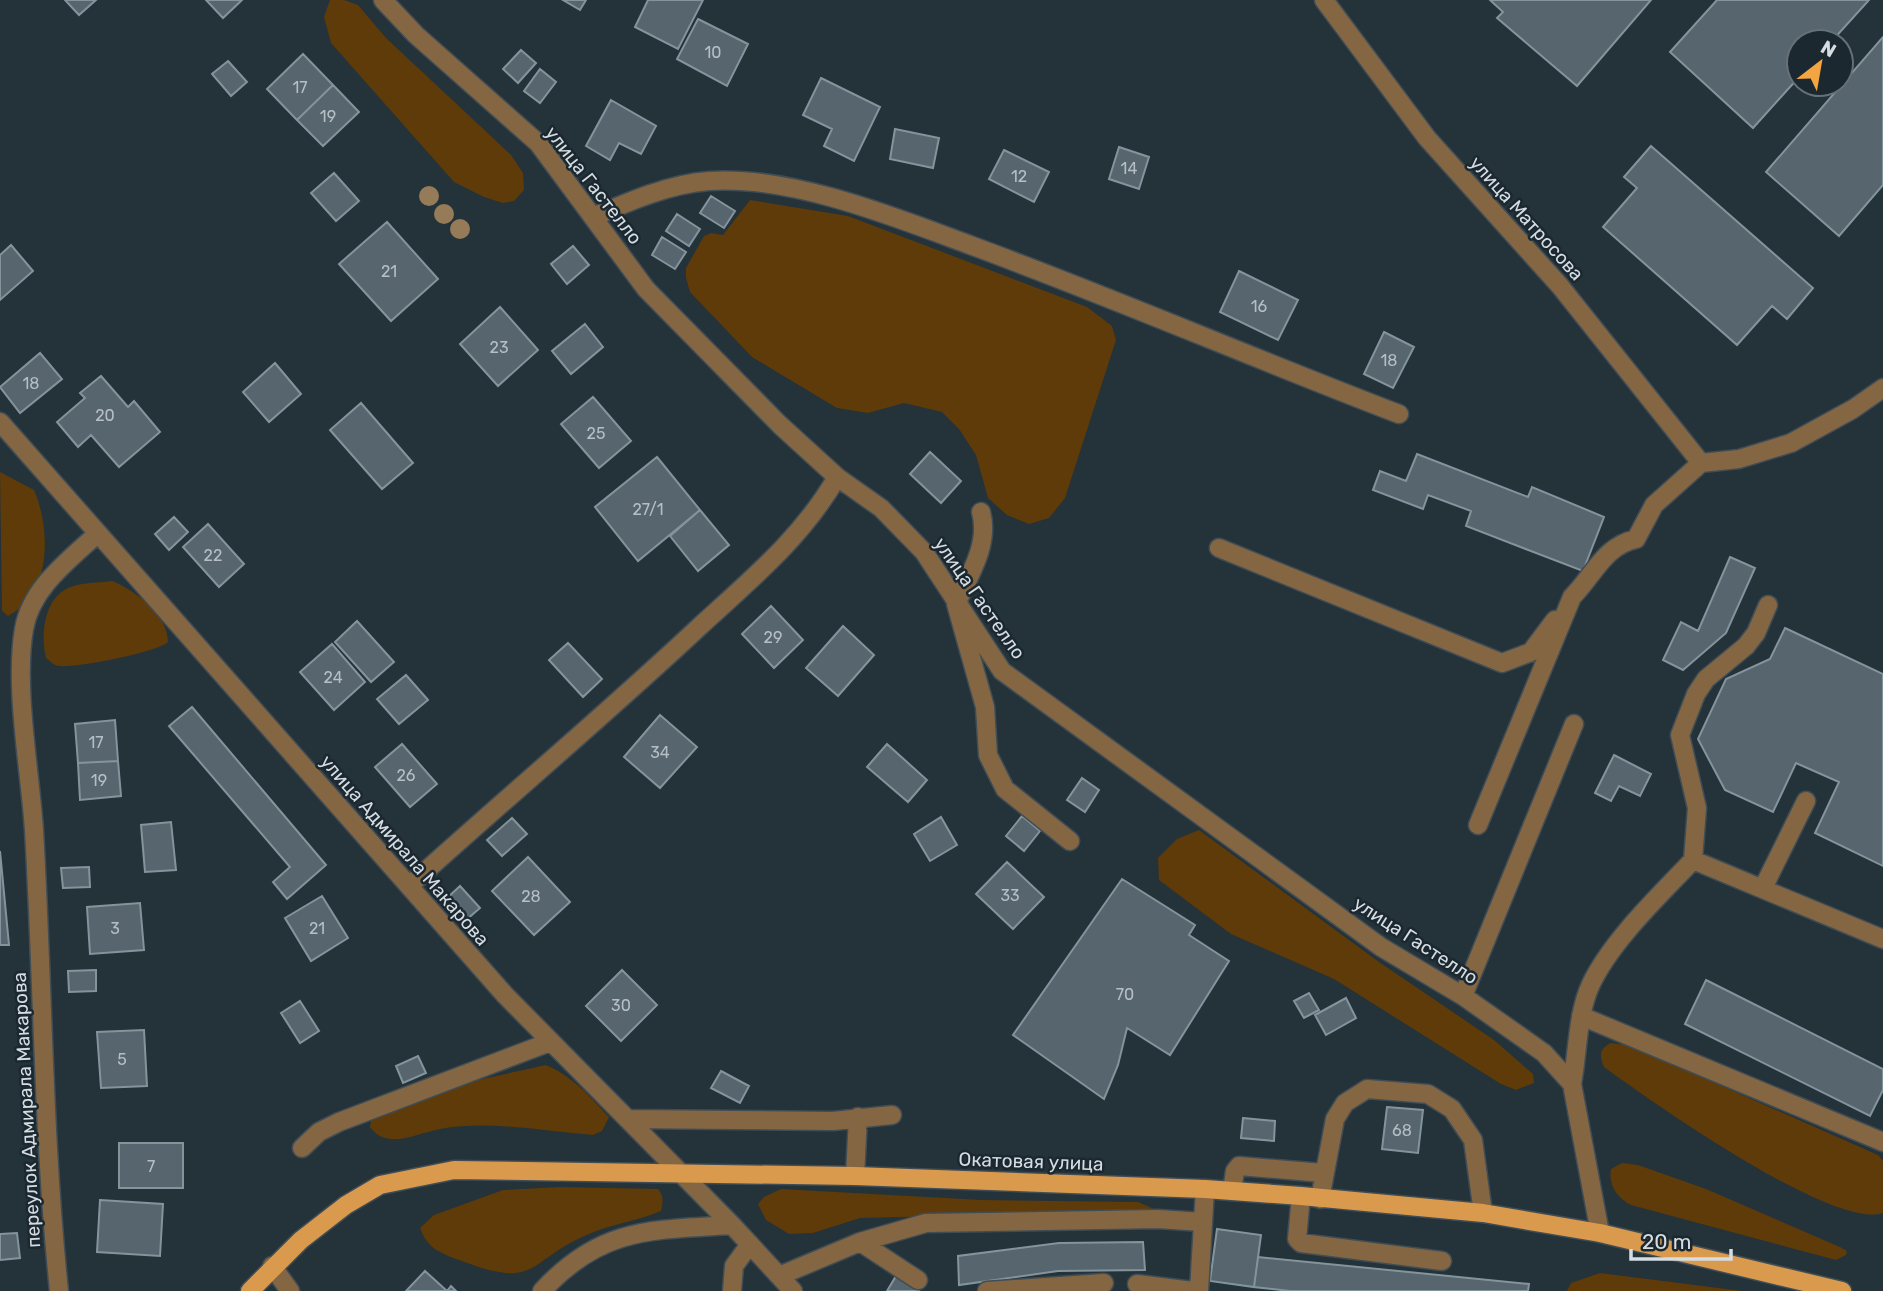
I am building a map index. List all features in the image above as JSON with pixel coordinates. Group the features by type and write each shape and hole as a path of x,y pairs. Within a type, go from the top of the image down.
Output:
{"main road":[{"name":"Окатовая улица","path":"250,1291 272,1266 346,1205 380,1185 454,1170 855,1175 1205,1189 1301,1196 1483,1213 1600,1233 1842,1291"}],"street":[{"name":"улица Гастелло","path":"383,0 416,35 538,143 646,289 780,425 837,477 881,508 924,552 1002,671 1381,947 1464,996 1544,1053 1572,1084"},
{"name":"улица Матросова","path":"1324,0 1427,138 1560,286 1701,463"},
{"path":"593,217 670,188 708,181 751,183 845,202 1086,288 1218,345 1399,414"},
{"path":"1219,548 1502,663 1531,652 1572,597 1589,580 1610,549 1636,539 1654,506 1701,463 1739,459 1791,443 1853,409 1883,387"},
{"name":"улица Адмирала Макарова","path":"0,422 550,1042 732,1225 793,1291"},
{"path":"410,886 659,665 782,550 820,507 837,477"},
{"path":"981,512 985,524 979,556 956,604 985,707 988,755 1006,789 1070,841"},
{"name":"переулок Адмирала Макарова","path":"59,1291 42,1053 34,831 24,721 24,628 47,582 97,534"},
{"path":"1478,825 1572,597"},
{"path":"1600,1233 1572,1084 1581,1016 1591,984 1615,949 1693,860 1697,808 1681,735 1696,694 1706,679 1746,646 1756,633 1768,605"},
{"path":"1464,996 1574,724"},
{"path":"1764,886 1806,801"},
{"path":"1693,860 1764,886 1855,929 1883,939"},
{"path":"1581,1016 1883,1142"},
{"path":"302,1148 319,1132 339,1122 550,1042"},
{"path":"1320,1199 1335,1119 1345,1103 1367,1089 1428,1094 1452,1108 1473,1140 1483,1213"},
{"path":"627,1119 833,1121 892,1115"},
{"path":"855,1175 858,1117"},
{"path":"1232,1191 1235,1171 1239,1166 1323,1173"},
{"path":"1199,1291 1205,1189"},
{"path":"1301,1196 1296,1230 1301,1243 1442,1261"},
{"path":"779,1276 860,1242 926,1223 1158,1219 1202,1223"},
{"path":"542,1291 572,1261 606,1241 649,1231 732,1225"},
{"path":"860,1242 918,1280"},
{"path":"732,1291 734,1266 750,1244"},
{"path":"272,1266 290,1291"},
{"path":"987,1291 1104,1283"},
{"path":"1137,1284 1193,1291"}],"shaded area":[{"path":"330,0 344,0 358,5 386,38 511,155 523,173 524,190 514,201 503,203 484,197 454,182 331,43 324,17"},
{"path":"750,200 848,216 1087,307 1112,326 1116,340 1065,498 1049,518 1029,524 1007,515 988,498 976,455 959,429 942,412 904,403 868,413 837,408 752,357 690,292 686,268 704,236 711,233 723,235"},
{"path":"0,472 34,490 40,506 45,541 40,577 33,593 22,606 8,616 2,611"},
{"path":"112,581 149,605 162,622 168,642 134,655 99,662 69,666 52,663 46,658 44,631 51,604 56,597 74,586"},
{"path":"1199,830 1379,962 1494,1040 1533,1074 1534,1083 1516,1090 1501,1084 1334,979 1231,934 1159,880 1158,858 1177,839"},
{"path":"1611,1043 1631,1046 1878,1155 1883,1161 1883,1213 1859,1213 1825,1202 1742,1159 1604,1067 1601,1053"},
{"path":"545,1065 572,1080 609,1117 602,1131 593,1135 478,1126 440,1129 394,1139 377,1134 370,1127 371,1121 390,1109 433,1092"},
{"path":"1622,1163 1638,1165 1706,1189 1840,1247 1847,1251 1846,1255 1836,1260 1631,1205 1618,1195 1612,1186 1611,1169"},
{"path":"560,1187 658,1189 662,1199 661,1211 589,1234 519,1273 485,1269 446,1255 430,1245 420,1228 434,1215 503,1190"},
{"path":"781,1189 982,1200 1138,1202 1152,1208 1148,1211 860,1218 813,1233 789,1234 766,1220 758,1204 764,1197"},
{"path":"1600,1273 1742,1291 1567,1291 1571,1283"}],"building":[{"path":"65,0 96,0 79,15"},
{"path":"206,0 242,0 223,18"},
{"path":"563,0 586,0 580,10"},
{"path":"648,0 703,0 678,49 635,27"},
{"path":"1490,0 1651,0 1577,86 1497,18 1503,12"},
{"path":"1717,0 1869,0 1844,28 1785,28 1785,93 1753,128 1670,52"},
{"path":"698,19 748,44 727,86 677,59"},
{"path":"1883,37 1883,185 1839,236 1766,172 1830,98 1855,98 1855,69"},
{"path":"521,50 536,63 518,83 503,69"},
{"path":"303,54 333,85 297,120 267,89"},
{"path":"228,61 247,82 231,96 212,74"},
{"path":"540,69 556,82 540,103 524,91"},
{"path":"821,78 880,107 854,161 824,146 832,129 803,115"},
{"path":"333,85 359,112 323,146 297,120"},
{"path":"611,100 656,126 641,154 619,143 610,160 586,146"},
{"path":"895,129 939,138 933,168 890,159"},
{"path":"1651,146 1813,288 1787,319 1772,306 1737,345 1603,227 1637,188 1624,177"},
{"path":"1119,147 1149,157 1139,189 1109,179"},
{"path":"1004,150 1049,172 1034,202 989,179"},
{"path":"334,173 359,201 336,221 311,193"},
{"path":"711,196 735,211 724,228 700,213"},
{"path":"677,214 700,229 689,246 666,231"},
{"path":"387,222 438,279 391,321 339,264"},
{"path":"662,237 686,252 675,269 652,255"},
{"path":"11,245 33,271 0,300 0,255"},
{"path":"573,246 589,265 567,284 551,264"},
{"path":"1239,271 1298,300 1278,340 1220,312"},
{"path":"500,307 538,350 498,386 460,344"},
{"path":"585,324 603,347 571,374 552,351"},
{"path":"1384,332 1414,347 1393,388 1364,374"},
{"path":"40,353 62,379 20,413 0,387"},
{"path":"275,363 301,394 269,422 243,392"},
{"path":"101,376 128,407 134,401 160,432 119,467 91,435 78,447 57,422 85,398 80,393"},
{"path":"593,397 631,441 599,468 561,424"},
{"path":"361,403 413,463 382,489 330,430"},
{"path":"930,452 961,481 941,503 910,474"},
{"path":"1417,454 1528,497 1532,487 1604,517 1583,571 1466,526 1471,511 1428,495 1423,509 1373,490 1380,471 1406,481"},
{"path":"657,457 700,510 638,561 595,507"},
{"path":"700,510 729,545 698,571 670,536"},
{"path":"174,517 188,532 169,550 155,534"},
{"path":"208,524 244,564 219,587 183,547"},
{"path":"1730,557 1755,568 1726,633 1683,670 1663,660 1681,622 1698,631"},
{"path":"771,606 803,640 774,668 742,634"},
{"path":"357,621 394,662 371,682 335,642"},
{"path":"843,626 874,655 838,696 806,668"},
{"path":"1785,628 1883,674 1883,866 1815,833 1839,782 1796,763 1773,812 1725,790 1698,739 1726,679 1770,659"},
{"path":"568,643 602,679 583,697 549,660"},
{"path":"332,644 365,682 334,710 300,672"},
{"path":"406,675 428,700 399,724 377,699"},
{"path":"192,707 326,865 287,899 273,882 290,867 169,726"},
{"path":"660,715 697,747 660,788 624,757"},
{"path":"115,720 118,761 78,763 75,724"},
{"path":"402,744 437,784 410,807 375,767"},
{"path":"887,744 927,780 908,802 867,767"},
{"path":"1614,755 1651,774 1640,796 1619,786 1611,801 1595,793"},
{"path":"118,761 121,796 80,800 78,763"},
{"path":"1082,778 1099,790 1085,812 1067,800"},
{"path":"1022,816 1040,831 1024,851 1006,836"},
{"path":"941,817 957,845 930,861 914,834"},
{"path":"512,818 527,834 502,856 487,840"},
{"path":"171,822 176,870 145,872 141,825"},
{"path":"0,851 9,945 0,945"},
{"path":"528,857 570,902 534,935 492,891"},
{"path":"1007,862 1044,897 1013,929 976,894"},
{"path":"89,867 90,887 63,888 61,868"},
{"path":"1122,879 1195,925 1189,935 1229,961 1170,1055 1127,1028 1118,1065 1104,1099 1013,1035"},
{"path":"460,886 480,908 466,920 446,899"},
{"path":"322,896 348,938 311,961 285,918"},
{"path":"140,903 144,950 90,954 87,907"},
{"path":"96,970 96,991 69,992 68,971"},
{"path":"622,970 657,1005 621,1041 586,1006"},
{"path":"1706,980 1883,1069 1883,1090 1870,1116 1685,1024"},
{"path":"1309,993 1319,1010 1304,1018 1294,1001"},
{"path":"1346,998 1356,1018 1326,1035 1315,1015"},
{"path":"300,1001 319,1031 300,1043 281,1013"},
{"path":"144,1030 147,1086 101,1088 97,1032"},
{"path":"418,1056 426,1073 403,1083 396,1066"},
{"path":"721,1071 749,1086 740,1103 711,1088"},
{"path":"1387,1107 1423,1110 1418,1153 1382,1149"},
{"path":"1243,1118 1275,1121 1274,1141 1241,1138"},
{"path":"119,1143 183,1143 183,1188 119,1188"},
{"path":"100,1200 163,1204 160,1256 97,1252"},
{"path":"1217,1229 1261,1235 1254,1287 1210,1281"},
{"path":"17,1233 20,1258 0,1260 0,1234"},
{"path":"1143,1242 1145,1270 1058,1271 959,1285 958,1256 1059,1243"},
{"path":"1258,1257 1529,1284 1528,1291 1290,1291 1254,1287"},
{"path":"425,1271 447,1291 406,1291"},
{"path":"896,1276 919,1291 887,1291"}]}
